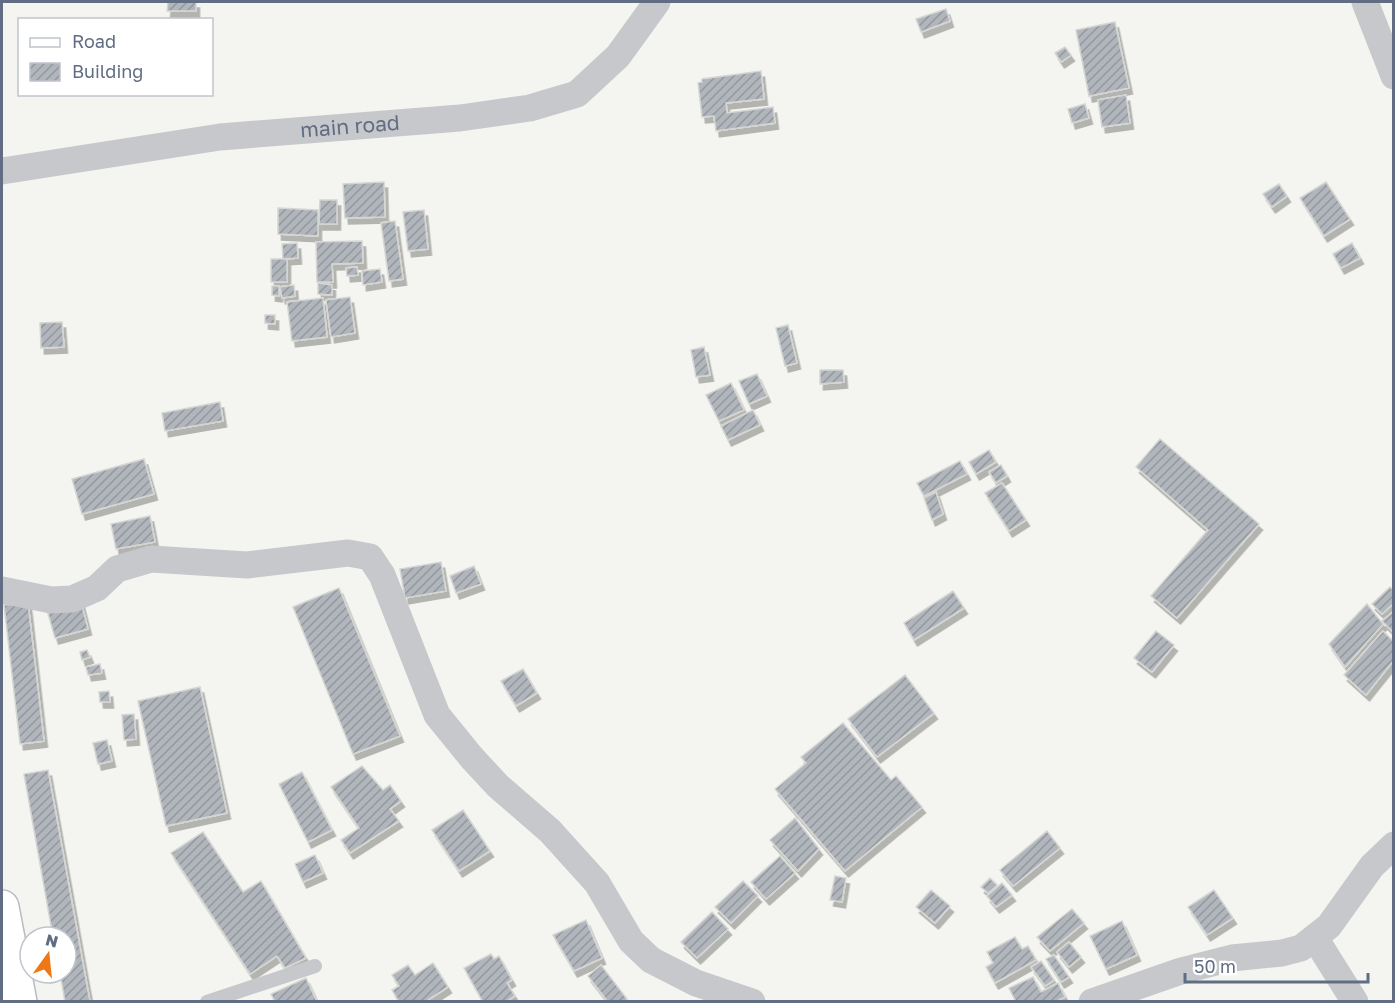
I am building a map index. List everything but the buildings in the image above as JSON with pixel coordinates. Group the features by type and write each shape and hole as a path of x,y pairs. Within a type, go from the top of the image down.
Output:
{"main road":[{"path":"2,907 21,1002"}],"street":[{"name":"main road","path":"2,171 220,137 460,117 530,108 577,94 618,56 657,2"},
{"path":"1365,2 1394,76"},
{"path":"2,590 51,600 72,599 97,588 117,569 151,559 247,566 348,553 370,557 382,575 437,715 472,758 498,786 550,831 597,883 631,941 651,960 696,983 752,1002"},
{"path":"1092,1002 1180,971 1222,961 1282,953 1301,948 1329,926 1372,866 1394,845"},
{"path":"1315,938 1355,1002"}],"lane":[{"path":"207,1002 315,966"}]}
